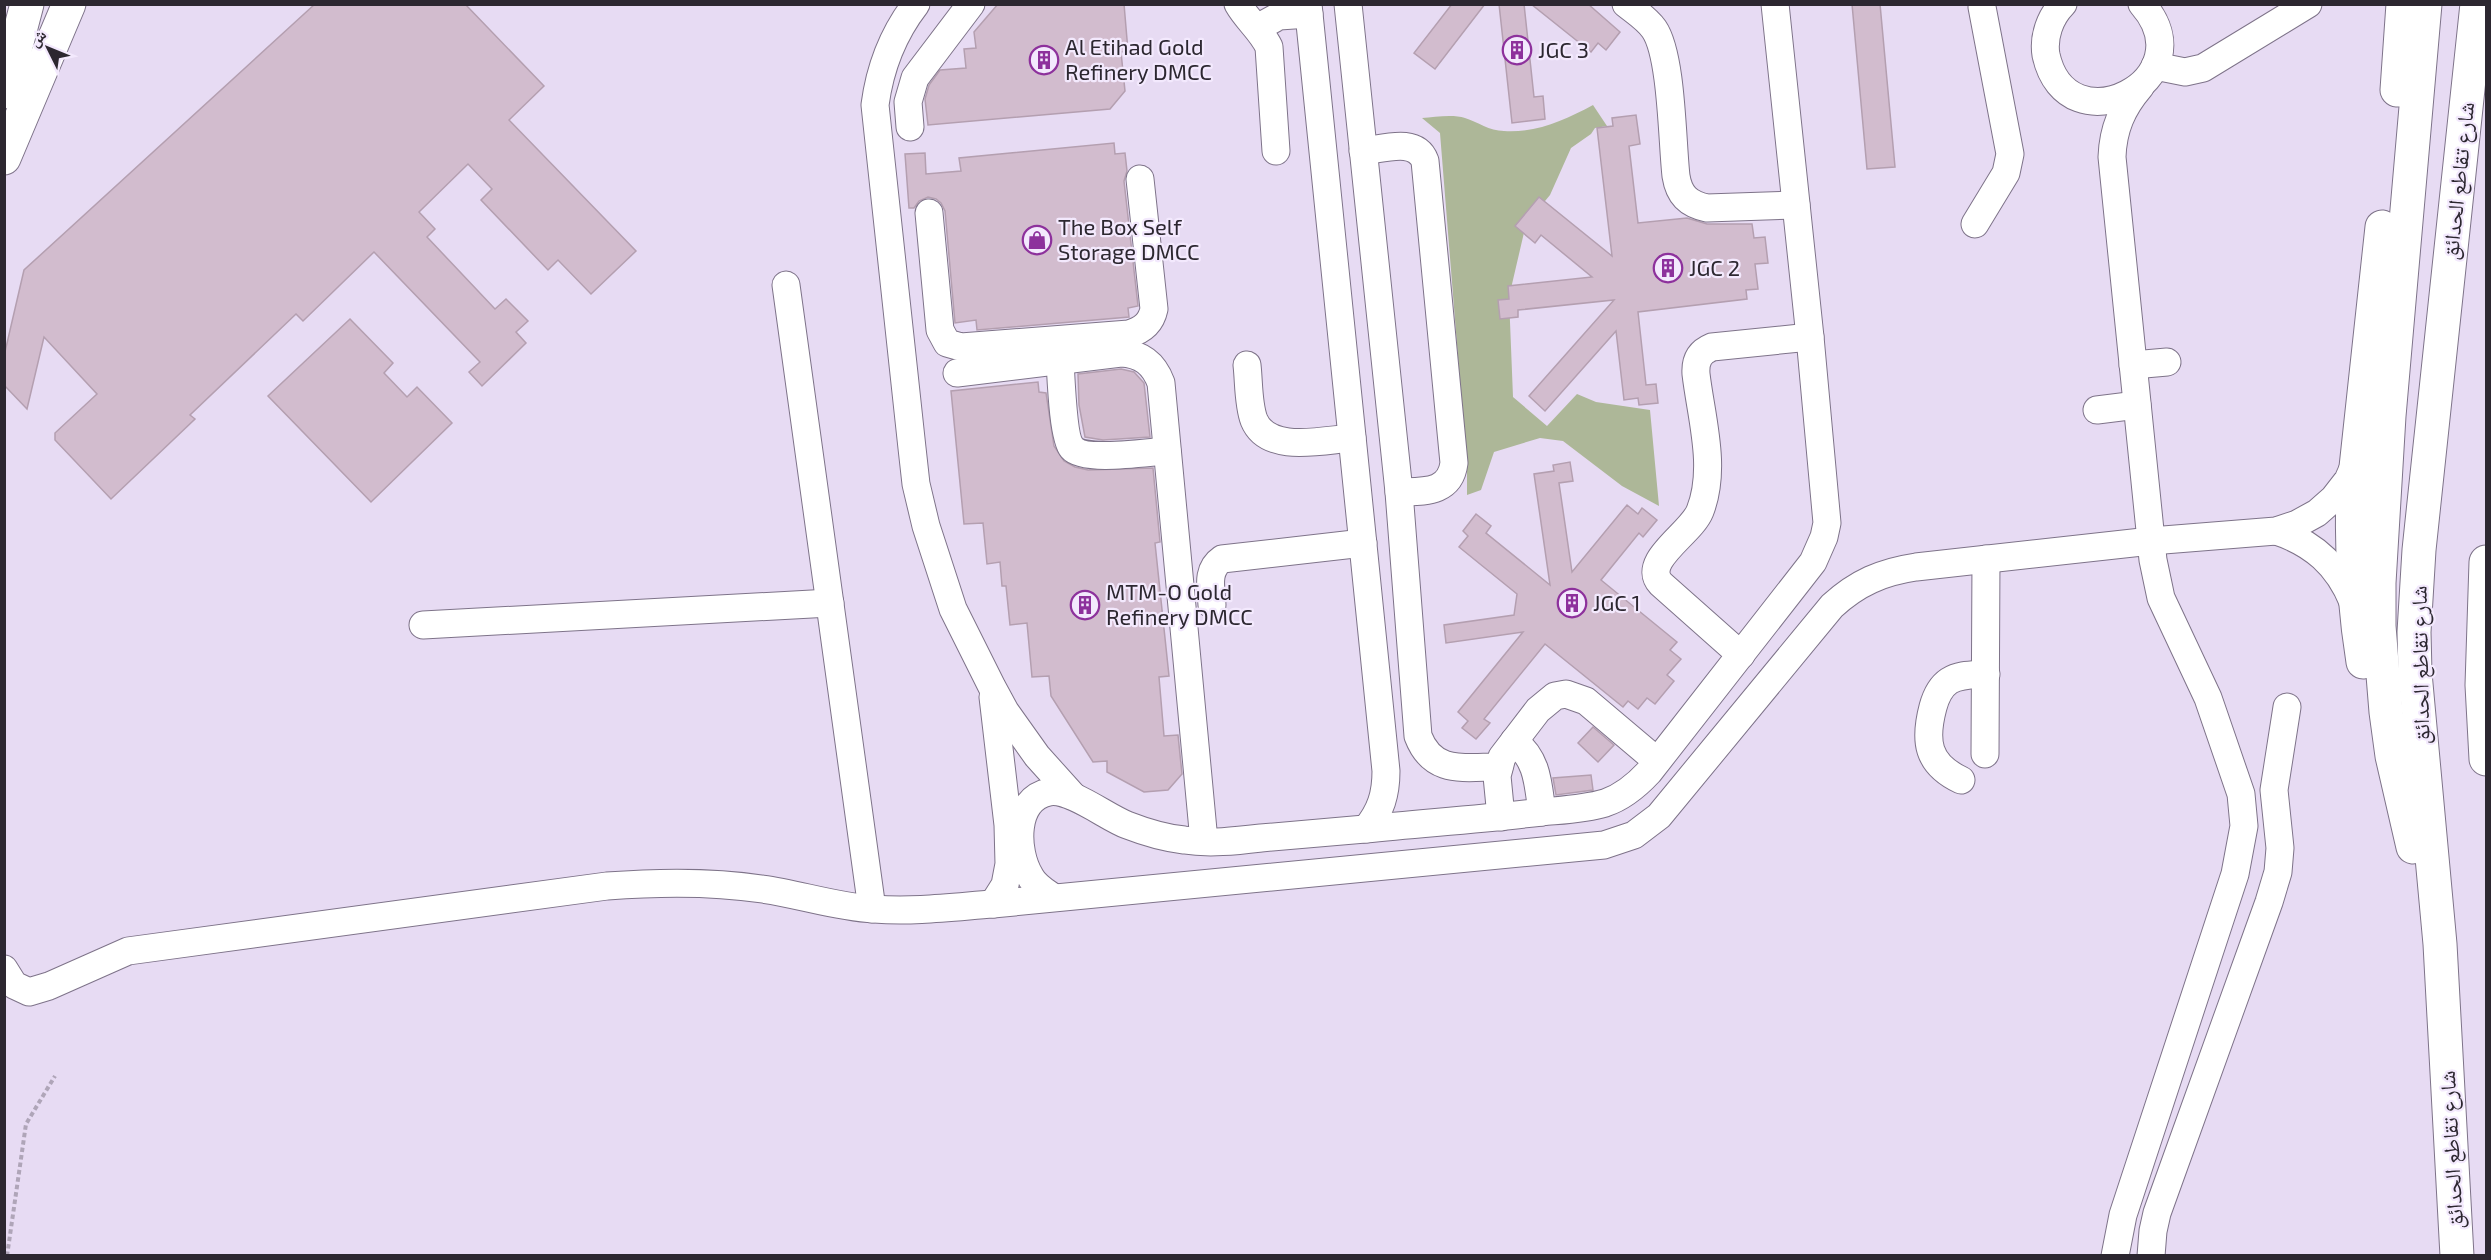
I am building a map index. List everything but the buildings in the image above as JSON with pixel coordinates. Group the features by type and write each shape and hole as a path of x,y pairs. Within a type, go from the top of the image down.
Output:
{"main road":[{"path":"4,92 27,4"},
{"path":"4,158 69,4"},
{"path":"2392,756 2370,696 2355,606 2352,532 2357,459 2396,105 2403,4"},
{"path":"2425,4 2402,255 2384,497 2379,626 2392,756 2424,896 2440,944"},
{"name":"شارع تقاطع الحدائق","path":"2457,1256 2440,944 2418,715 2414,632 2420,550 2477,4"},
{"path":"2487,562 2482,685 2487,759"}],"street":[{"path":"916,4 889,48 877,86 875,105 914,466 926,526 953,609 1005,711 1037,756 1074,796 1099,812 1156,835 1185,841 1501,817 1590,806 1617,798 1640,782 1809,568 1824,537 1827,509 1775,4"},
{"path":"910,127 908,102 915,78 971,4"},
{"path":"1238,4 1269,47 1276,152"},
{"path":"1348,4 1399,492 1418,736 1422,748 1442,765 1499,767"},
{"path":"1626,4 1655,30 1664,52 1676,176 1678,188 1685,199 1707,208 1796,205"},
{"path":"2115,1256 2123,1215 2235,874 2242,842 2244,810 2237,779 2221,730 2161,598 2154,570 2112,157 2112,142 2119,119 2147,76 2158,39 2152,19 2142,4"},
{"path":"2076,96 2103,102 2129,95 2147,76 2203,68 2308,4"},
{"path":"2059,6 2046,35 2045,50 2048,64 2064,88 2076,96 2094,118 2112,157"},
{"path":"1975,224 2006,173 2010,153 1982,7"},
{"path":"1261,34 1279,15 1309,15 1386,771 1384,797 1380,809 1366,829"},
{"path":"1364,151 1409,146 1419,151 1425,161 1454,464 1450,479 1444,485 1428,490 1399,492"},
{"path":"888,241 930,225 940,330 947,343 954,346 1137,332 1149,323 1154,309 1140,179"},
{"path":"786,285 872,909"},
{"path":"1741,655 1661,584 1655,574 1655,568 1661,557 1696,520 1705,492 1708,470 1696,374 1697,360 1701,354 1712,347 1810,337"},
{"path":"957,373 1121,353 1130,353 1153,367 1161,383 1204,841"},
{"path":"1060,361 1066,436 1072,448 1090,456 1167,451"},
{"path":"2133,365 2167,362"},
{"path":"1247,365 1254,418 1265,435 1284,443 1352,438"},
{"path":"2097,410 2137,405"},
{"path":"4,969 14,986 29,992 49,986 128,951 607,886 658,882 711,883 762,889 872,909 932,909 1604,845 1634,835 1659,816 1820,620 1846,593 1862,583 1896,570 2151,541 2276,531 2307,519 2334,498 2348,480 2357,459"},
{"path":"2276,531 2310,546 2325,558 2338,572 2355,606"},
{"path":"1212,605 1211,573 1217,562 1222,559 1363,543"},
{"path":"1985,754 1986,559"},
{"path":"423,625 830,603"},
{"path":"1961,780 1942,768 1935,759 1928,738 1928,727 1936,696 1948,681 1957,677 1986,674"},
{"path":"992,687 1002,778 1014,839 1031,879 1053,897"},
{"path":"1501,817 1499,767 1514,741 1546,702 1555,696 1566,694 1586,701 1657,761"},
{"path":"2151,1256 2157,1213 2278,872 2280,848 2275,807 2276,773 2287,707"},
{"path":"1514,741 1529,755 1534,764 1542,812"},
{"path":"1002,778 1013,765 1028,757 1037,756"},
{"path":"993,904 1005,885 1014,839 1022,817 1032,801 1047,792 1056,791 1074,796"},
{"path":"2244,810 2275,807"}],"path":[{"path":"8,1256 26,1124 55,1076"}],"green space":[{"path":"1593,105 1607,126 1595,128 1591,134 1571,148 1550,195 1526,224 1509,297 1513,397 1547,426 1577,394 1596,402 1650,410 1659,506 1622,486 1563,441 1540,438 1494,452 1481,490 1467,495 1467,469 1440,133 1422,118 1460,117 1493,130 1516,131 1539,128 1572,116"}],"place":[{"name":"JGC 3","path":"1517,50"},
{"name":"Al Etihad Gold Refinery DMCC","path":"1044,60"},
{"name":"The Box Self Storage DMCC","path":"1037,240"},
{"name":"JGC 2","path":"1668,268"},
{"name":"JGC 1","path":"1572,603"},
{"name":"MTM-O Gold Refinery DMCC","path":"1085,605"}]}
